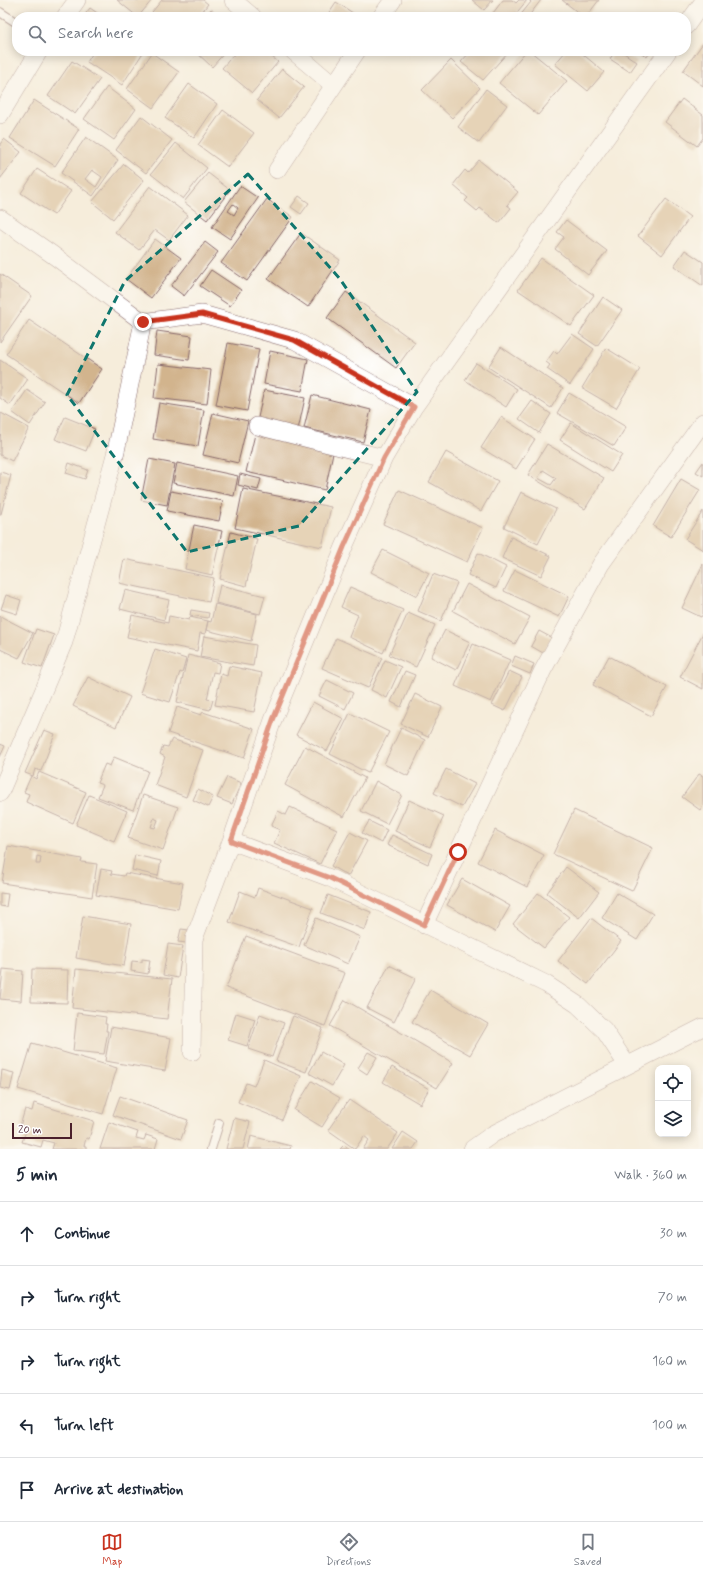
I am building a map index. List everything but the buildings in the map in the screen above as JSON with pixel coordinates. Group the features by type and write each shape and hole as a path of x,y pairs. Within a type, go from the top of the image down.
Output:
{"street":[{"path":"69,12 77,0"},
{"path":"233,0 247,12"},
{"path":"385,12 393,0"},
{"path":"691,19 703,2"},
{"path":"0,115 36,56"},
{"path":"300,56 334,85"},
{"path":"277,170 354,56"},
{"path":"192,1052 194,939 231,841 273,720 344,547 384,458 414,407 664,56"},
{"path":"0,218 53,255 143,322 202,314 294,340 414,407"},
{"path":"0,793 64,642 116,451 143,322"},
{"path":"424,925 543,670 600,564 703,422"},
{"path":"257,426 384,458"},
{"path":"231,841 330,878 546,984 578,1005 604,1030 627,1065"},
{"path":"472,1149 493,1134 703,1027"}],"lane":[{"path":"0,12 12,20"},
{"path":"211,1149 220,1123"}],"highlighted area":[{"path":"248,174 340,279 417,392 299,526 187,552 67,395 125,281"}],"route":[{"path":"143,322 202,314 294,340 414,407 384,458 344,547 273,720 231,841 330,878 424,925 458,852"}]}
